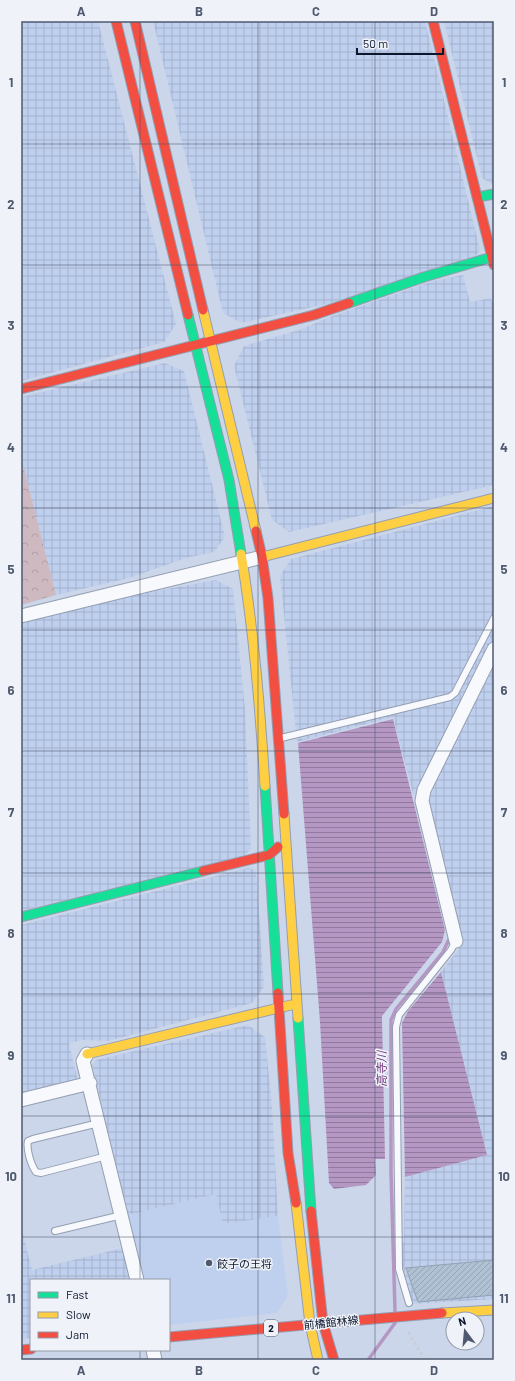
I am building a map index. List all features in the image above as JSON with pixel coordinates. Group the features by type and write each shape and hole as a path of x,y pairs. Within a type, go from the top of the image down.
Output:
{"street":[{"path":"116,21 229,480 244,562 260,714 288,1153 295,1194 310,1324 318,1360"},
{"path":"135,21 262,557 268,598 279,739 309,1188 323,1323 334,1360"},
{"path":"21,389 314,315 424,277 477,263 493,261 433,21"},
{"path":"478,197 494,194"},
{"path":"21,616 244,562 494,498"},
{"path":"456,942 422,801 424,790 494,649"},
{"path":"21,917 269,855 278,847 285,831"},
{"path":"269,855 286,871 289,880"},
{"path":"137,1279 90,1083 83,1061 87,1054 296,1004"},
{"path":"21,1100 90,1083"},
{"name":"前橋館林線","path":"170,1337 404,1315 494,1310"}],"lane":[{"path":"279,739 450,697 455,693 494,618"},
{"path":"409,1303 399,1269 396,1027 398,1015 456,942"},
{"path":"99,1123 33,1139 28,1141 27,1146 33,1168 36,1172 41,1173 107,1156"},
{"path":"55,1231 122,1215"}],"path":[{"path":"404,1315 405,1328 425,1360"}],"shaded area":[{"path":"21,21 98,21 176,324 164,342 21,381"},
{"path":"153,21 425,21 480,250 475,257 331,303 241,323 223,313"},
{"path":"444,21 494,21 494,185 482,178"},
{"path":"463,275 470,302 491,298 494,308 494,485 289,532 272,520 234,366 244,346 299,330 332,316 433,281"},
{"path":"165,363 184,371 225,537 214,552 186,558 129,578 56,595 21,457 21,397"},
{"path":"494,506 494,1299 414,1304 409,1295 402,1261 401,1242 404,1242 405,1177 487,1155 441,972 463,943 420,793 413,794 393,717 297,742 280,576 291,559"},
{"path":"216,580 233,589 245,709 251,849 243,857 21,911 21,622 133,595"},
{"path":"248,868 256,870 264,987 252,1003 108,1041 83,1040 69,1043 78,1081 21,1095 21,925"},
{"path":"248,1025 265,1037 272,1106 278,1216 223,1224 216,1194 128,1215 92,1065 96,1060"},
{"path":"216,1194 223,1224 278,1216 288,1296 277,1313 170,1325 170,1279 143,1279 128,1215"},
{"path":"21,1227 32,1270 123,1248 131,1279 30,1279 30,1338 21,1339"}],"green space":[{"path":"21,457 56,595 21,605"}],"water":[{"path":"393,719 445,930 442,942 382,1016 385,1159 375,1159 376,1175 366,1185 334,1189 329,1183 320,1022 298,743"},
{"path":"441,972 487,1155 405,1177 402,1023 408,1011"}],"building":[{"path":"494,1260 494,1295 418,1302 406,1268"}],"waterway":[{"name":"高寺川","path":"395,1311 391,1172 391,1020 396,1009 443,952 450,937"},
{"name":"高寺川","path":"368,1360 395,1323"}],"traffic: fast":[{"path":"478,197 494,194"},
{"path":"349,303 424,277 492,257"},
{"path":"188,315 229,480 241,554"},
{"path":"265,786 278,993"},
{"path":"21,917 203,871"},
{"path":"298,1018 311,1211"}],"traffic: slow":[{"path":"203,310 256,531"},
{"path":"262,557 494,498"},
{"path":"241,554 250,612 265,786"},
{"path":"284,814 298,1018"},
{"path":"87,1054 291,1005"},
{"path":"296,1203 310,1324 318,1360"},
{"path":"442,1313 494,1310"}],"traffic: jam":[{"path":"116,21 188,315"},
{"path":"135,21 203,310"},
{"path":"433,21 494,265"},
{"path":"21,389 314,315 349,303"},
{"path":"256,531 262,557 268,598 284,814"},
{"path":"203,871 269,855 278,847"},
{"path":"278,993 288,1153 296,1203"},
{"path":"311,1211 323,1323 334,1360"},
{"path":"170,1337 442,1313"},
{"path":"21,1350 30,1349"}],"place":[{"name":"餃子の王将","path":"209,1263"}]}
